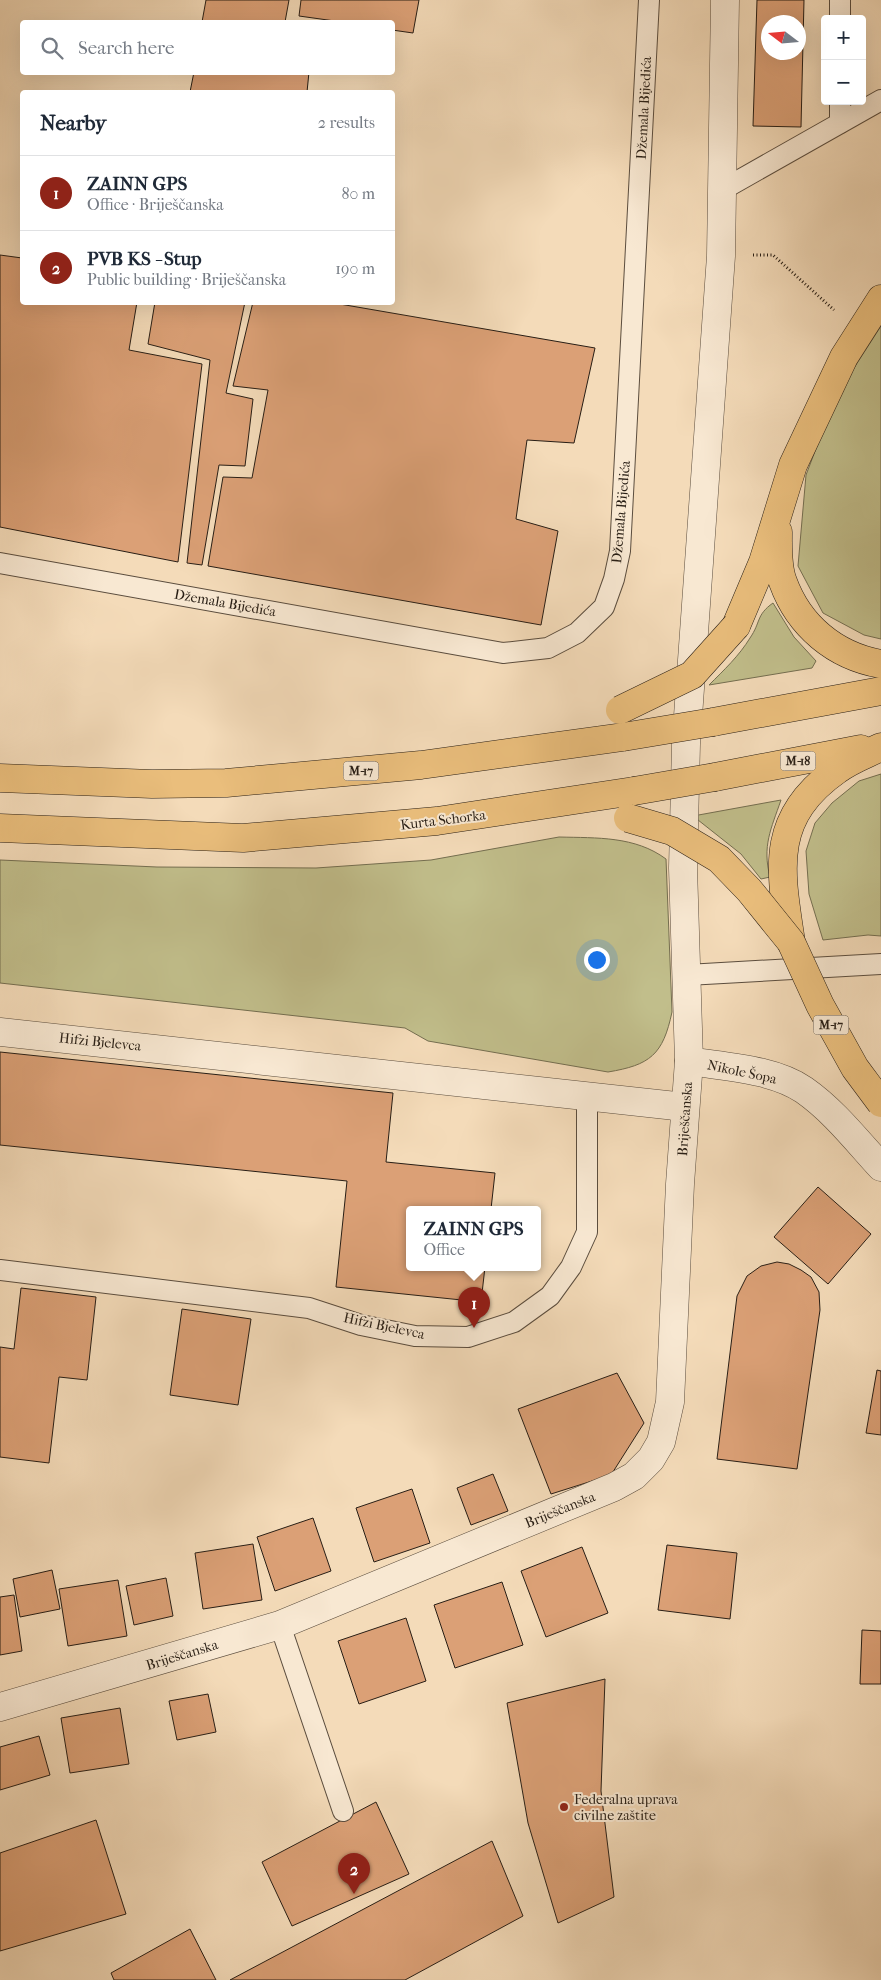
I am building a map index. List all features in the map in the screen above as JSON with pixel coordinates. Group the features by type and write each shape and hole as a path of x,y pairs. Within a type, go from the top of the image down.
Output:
{"main road":[{"path":"622,723 692,675 736,626 763,562 794,465 817,412 844,357 881,299"},
{"path":"778,516 778,553 782,581 795,606 814,633 833,646 881,664"},
{"path":"622,723 713,722 881,691"},
{"name":"M-17","path":"0,778 152,784 226,783 421,764 569,745 622,723"},
{"path":"791,942 782,883 783,849 790,822 805,798 837,769 881,746"},
{"name":"Kurta Schorka","path":"0,828 243,838 437,822 634,791 881,746"},
{"name":"M-17","path":"552,805 628,818 672,830 719,859 749,890 791,942 820,1005 855,1068 881,1102"}],"street":[{"path":"687,975 683,868 686,744 721,256 725,0"},
{"name":"Briješčanska","path":"0,1707 280,1625 614,1488 634,1476 651,1459 661,1442 670,1402 689,1061 687,975"},
{"name":"Hifzi Bjelevca","path":"0,1032 685,1107"},
{"name":"Nikole Šopa","path":"689,1061 737,1068 779,1078 803,1089 828,1109 881,1167"}],"lane":[{"name":"Džemala Bijedića","path":"0,563 503,653 548,648 577,633 604,607 614,580 620,550 650,0"},
{"path":"840,0 840,15"},
{"path":"722,190 881,100"},
{"path":"840,105 840,123"},
{"path":"687,975 879,966"},
{"name":"Hifzi Bjelevca","path":"0,1270 309,1308 361,1325 415,1336 468,1337 514,1322 550,1296 571,1267 587,1232 587,1096"},
{"path":"280,1625 343,1811"}],"path":[{"path":"721,256 773,255 834,310"}],"shaded area":[{"path":"881,326 881,639 864,635 823,613 798,566 806,475 836,396"},
{"path":"773,603 794,637 816,661 812,668 709,685 741,651 761,615"},
{"path":"881,774 881,936 868,935 823,940 809,894 806,851 815,823 832,803 859,781"},
{"path":"781,800 767,847 770,877 761,879 741,854 693,816"},
{"path":"559,837 601,838 629,842 654,851 666,859 672,1012 664,1039 659,1048 652,1056 634,1066 608,1072 428,1041 405,1028 0,983 0,860 157,867 316,868 431,860"}],"building":[{"path":"206,0 289,0 285,20 202,20"},
{"path":"301,0 419,0 413,33 395,30 395,20 328,20 299,16"},
{"path":"757,0 804,0 804,15 761,15 761,60 803,60 801,127 753,126"},
{"path":"193,75 309,75 307,90 190,90"},
{"path":"0,255 20,258 20,305 136,305 129,350 202,364 178,562 0,527"},
{"path":"154,305 244,305 226,393 253,399 245,466 219,465 202,565 187,563 210,360 148,344"},
{"path":"252,305 345,305 595,348 574,443 527,440 516,519 558,531 541,625 208,566 223,477 252,478 268,390 233,386"},
{"path":"0,1052 393,1093 386,1162 495,1173 491,1206 406,1206 406,1271 485,1271 481,1302 336,1287 347,1181 0,1145"},
{"path":"818,1187 871,1234 828,1284 774,1237"},
{"path":"777,1262 789,1264 811,1277 819,1292 820,1310 797,1469 717,1459 737,1296 747,1276 761,1266"},
{"path":"21,1288 96,1297 87,1380 59,1377 49,1463 0,1457 0,1347 14,1349"},
{"path":"182,1309 251,1319 238,1405 170,1395"},
{"path":"877,1370 881,1371 881,1435 866,1433"},
{"path":"617,1373 644,1423 611,1475 551,1494 518,1409"},
{"path":"493,1474 508,1511 471,1525 457,1488"},
{"path":"412,1489 430,1543 374,1562 356,1508"},
{"path":"313,1518 331,1571 275,1591 257,1537"},
{"path":"253,1544 262,1600 203,1609 195,1553"},
{"path":"667,1545 737,1553 730,1619 658,1610"},
{"path":"582,1547 608,1613 546,1637 521,1571"},
{"path":"52,1570 60,1609 20,1617 13,1579"},
{"path":"166,1578 173,1616 134,1625 126,1586"},
{"path":"118,1580 127,1636 68,1646 59,1589"},
{"path":"502,1582 523,1645 455,1668 434,1605"},
{"path":"14,1595 22,1651 0,1655 0,1597"},
{"path":"406,1618 426,1681 359,1704 338,1641"},
{"path":"862,1630 881,1631 881,1684 860,1684"},
{"name":"Federalna uprava civilne zaštite","path":"605,1679 601,1791 614,1897 558,1923 528,1823 507,1703"},
{"path":"208,1694 216,1732 177,1740 169,1701"},
{"path":"120,1708 129,1764 70,1773 61,1718"},
{"path":"39,1736 50,1775 0,1790 0,1747"},
{"path":"376,1802 409,1874 292,1926 262,1862"},
{"path":"96,1820 126,1914 0,1951 0,1853"},
{"path":"492,1841 523,1916 405,1980 230,1980"},
{"path":"190,1929 216,1980 114,1980 111,1973"}],"place":[{"name":"ZAINN GPS","path":"474,1328"},
{"name":"Federalna uprava civilne zaštite","path":"564,1807"},
{"name":"PVB KS - Stup","path":"354,1894"}]}
